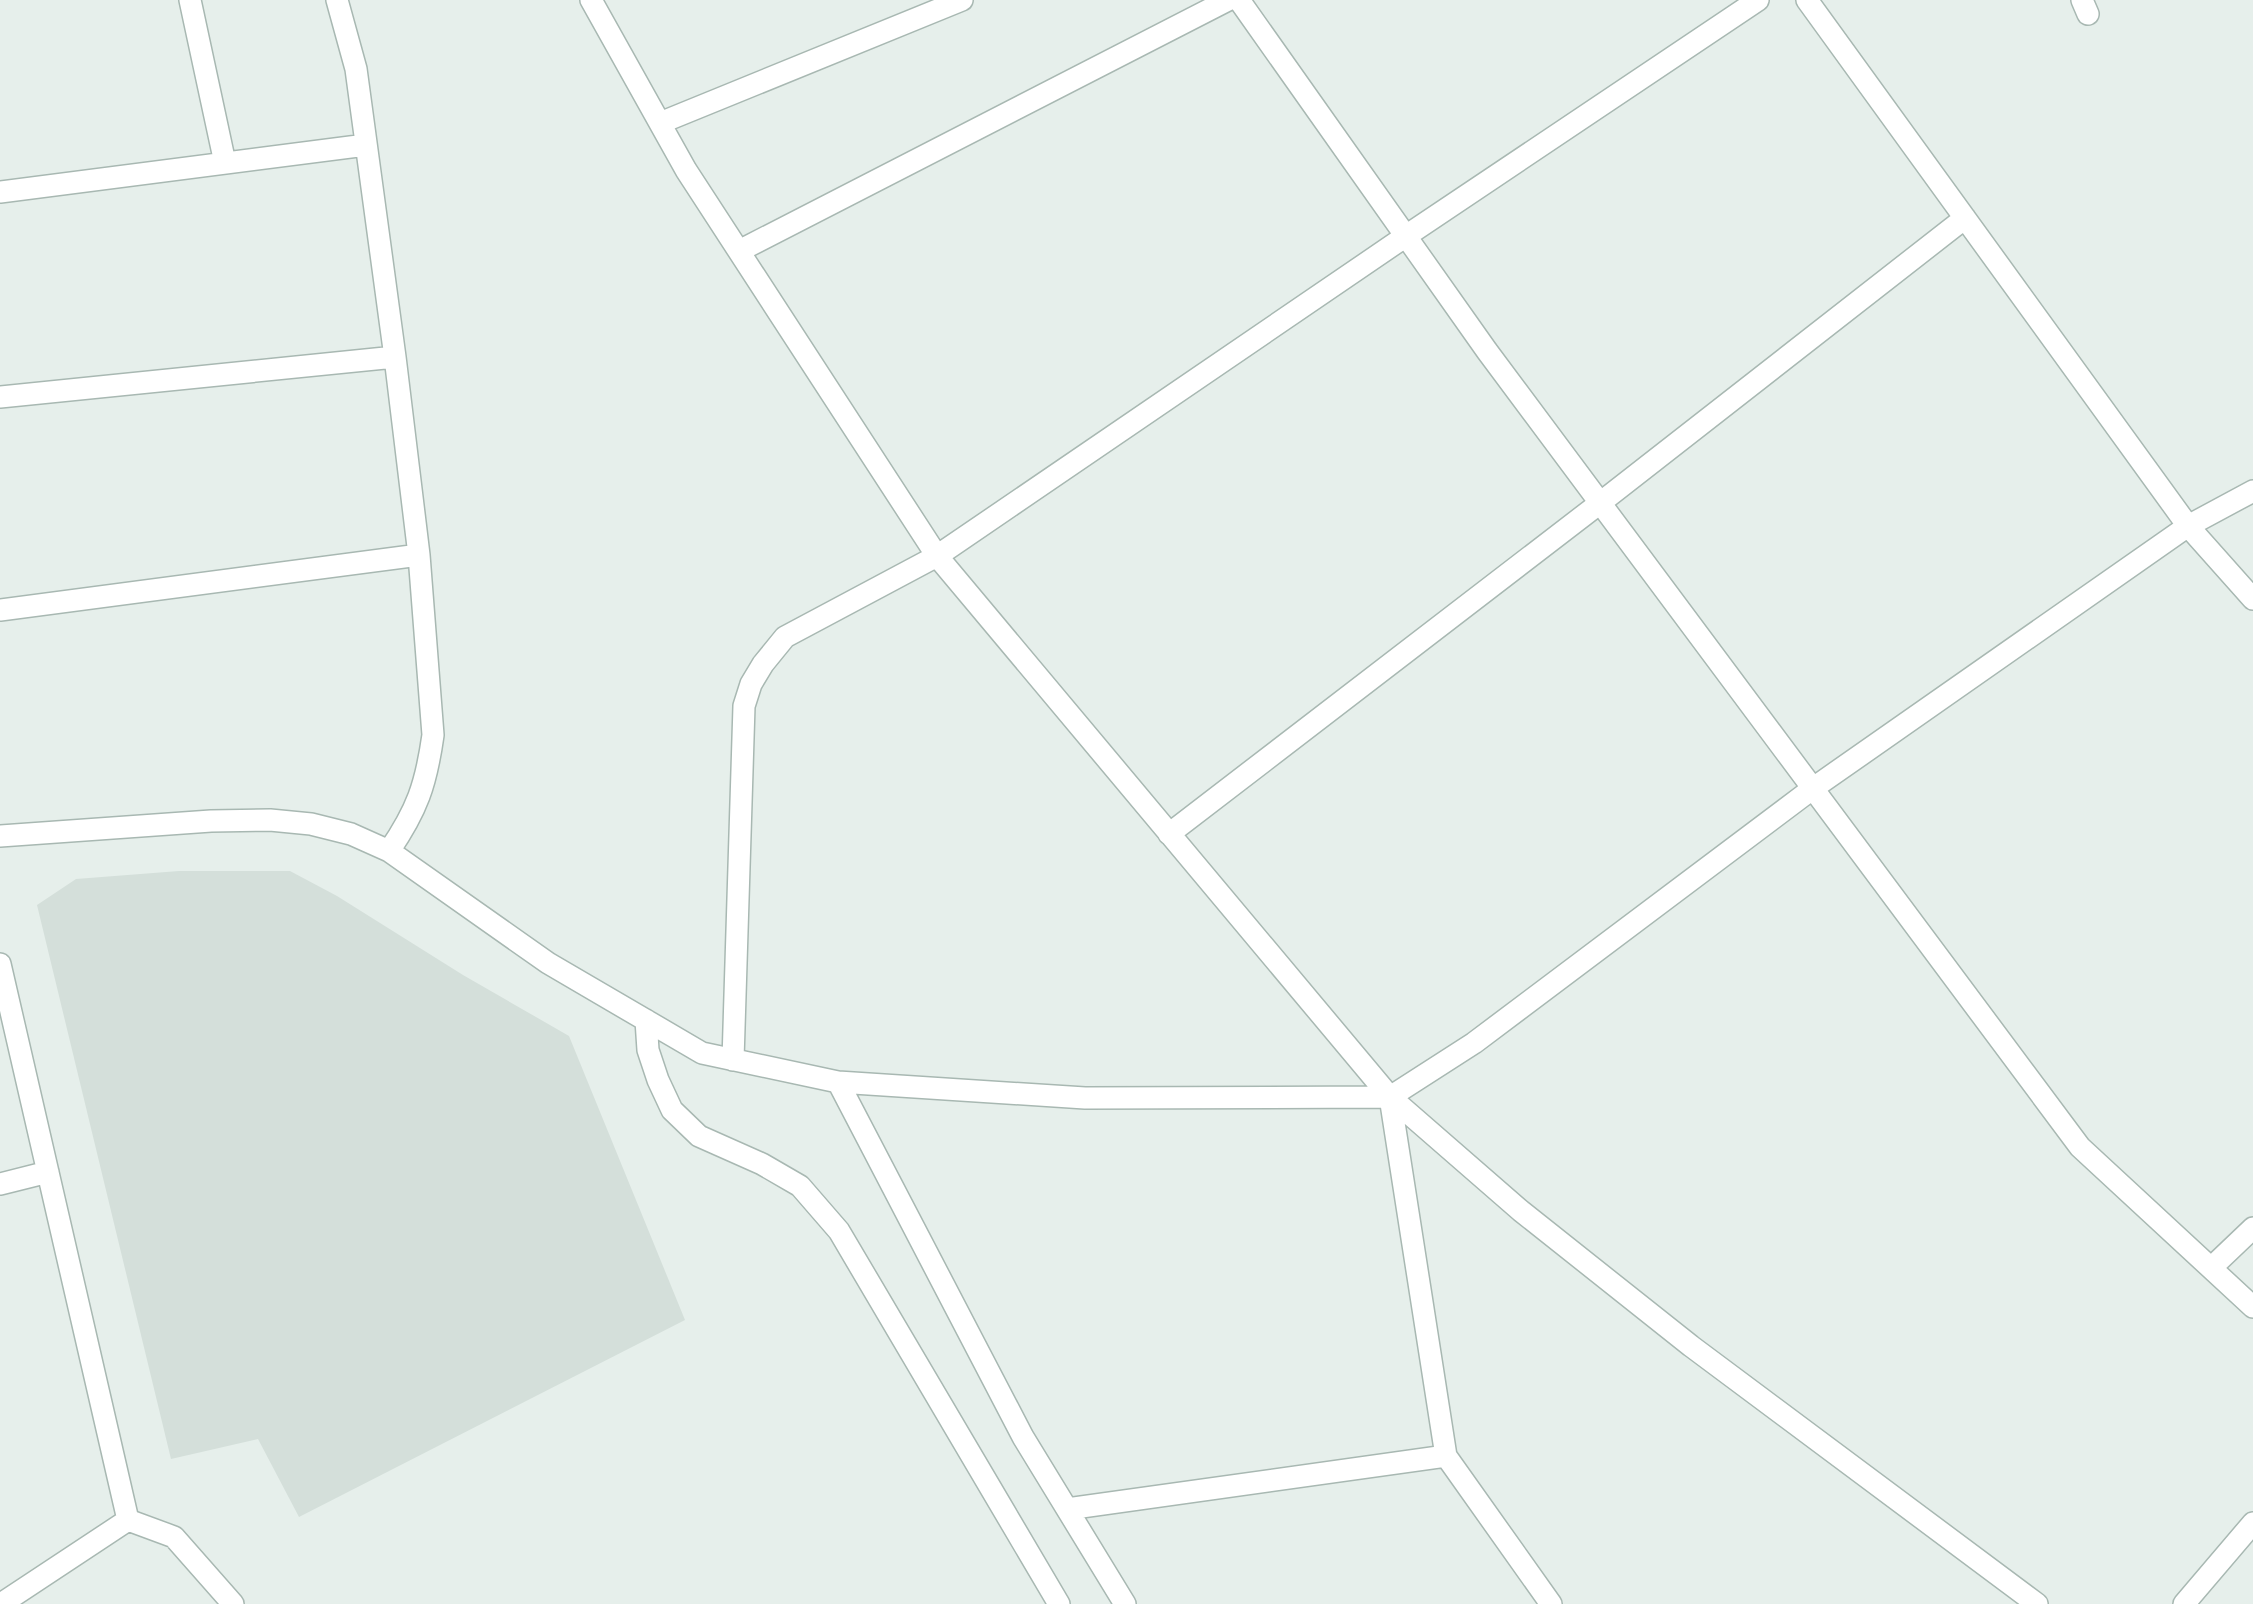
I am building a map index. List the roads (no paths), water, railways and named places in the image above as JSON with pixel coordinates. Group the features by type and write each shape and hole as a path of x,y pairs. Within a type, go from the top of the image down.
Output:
{"street":[{"path":"190,0 225,163"},
{"path":"337,0 356,69 395,357 419,555 433,736 418,802 409,822 389,851"},
{"path":"591,0 687,170 937,556 1390,1097 1521,1211 1691,1346 2037,1604"},
{"path":"660,123 962,0"},
{"path":"739,251 1228,0"},
{"path":"1239,0 1487,351 2080,1147 2253,1307"},
{"path":"733,1060 744,706 751,684 785,637 937,556 1758,0"},
{"path":"1807,0 2188,526 2253,599"},
{"path":"0,192 366,145"},
{"path":"1169,834 1965,218"},
{"path":"0,397 395,357"},
{"path":"0,836 211,821 311,824 351,834 389,851 548,962 702,1053 838,1082 1085,1098 1390,1097 1474,1043 1812,789 2188,526 2253,491"},
{"path":"0,610 419,555"},
{"path":"0,964 128,1520"},
{"path":"646,1020 649,1050 658,1080 672,1110 699,1136 762,1164 800,1186 839,1231 1059,1604"},
{"path":"838,1082 1023,1437 1125,1604"},
{"path":"1390,1097 1446,1456 1551,1604"},
{"path":"0,1184 48,1172"},
{"path":"2211,1268 2253,1228"},
{"path":"1067,1509 1446,1456"},
{"path":"1,1604 128,1520"},
{"path":"128,1520 174,1537 233,1604"},
{"path":"2184,1604 2253,1523"}]}
